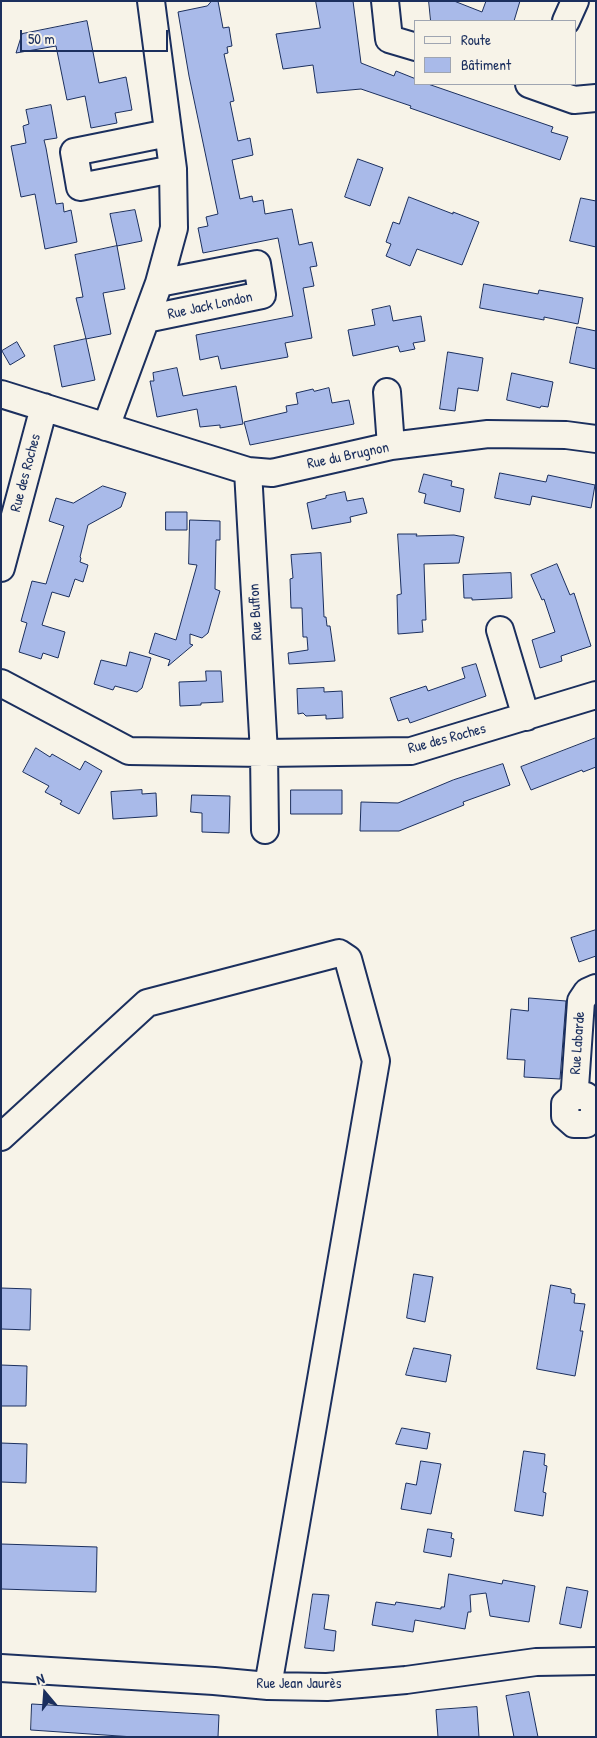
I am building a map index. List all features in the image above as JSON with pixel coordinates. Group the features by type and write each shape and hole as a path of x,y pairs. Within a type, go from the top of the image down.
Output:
{"street":[{"name":"Rue Jack London","path":"106,427 159,283 174,228 173,169 151,1"},
{"path":"385,1 390,39 414,46"},
{"path":"535,85 574,100 596,98"},
{"path":"168,133 74,152 80,187 173,169"},
{"name":"Rue Jack London","path":"146,319 262,295 257,264 159,283"},
{"path":"387,392 392,446"},
{"name":"Rue du Brugnon","path":"1,394 248,471 272,473 392,446 488,434 566,435 596,439"},
{"name":"Rue des Roches","path":"1,568 44,407"},
{"name":"Rue Buffon","path":"248,471 264,753"},
{"path":"500,630 526,717"},
{"name":"Rue des Roches","path":"1,683 129,751 264,753 411,751 596,695"},
{"path":"264,753 265,830"},
{"path":"1,1137 147,1003 339,953 348,959 376,1061 268,1686"},
{"name":"Rue Labarde","path":"580,1096 592,990"},
{"name":"Rue Jean Jaurès","path":"1,1668 268,1686 327,1687 406,1680 536,1662 596,1661"}],"building":[{"path":"212,1 218,1 223,28 229,27 232,46 227,47 228,53 224,54 234,101 230,102 238,141 250,138 253,155 232,160 240,199 252,196 253,202 263,200 265,214 292,209 299,245 312,242 317,266 310,267 314,286 303,288 312,338 285,343 288,357 221,369 218,356 200,360 196,335 293,316 278,238 203,253 198,228 208,226 206,217 218,214 189,76 178,12 207,6"},
{"path":"316,1 353,1 361,63 394,76 396,71 414,78 414,85 431,85 553,127 551,132 568,137 560,160 361,89 317,93 313,65 283,69 276,34 320,28"},
{"path":"429,1 454,1 482,12 486,1 520,1 514,20 431,20"},
{"path":"87,21 99,83 126,77 132,110 115,113 117,123 91,128 85,96 67,100 56,46 16,53 22,34"},
{"path":"51,105 57,138 44,140 56,204 63,203 64,212 71,210 77,242 45,249 35,194 21,197 11,146 26,143 23,126 29,124 26,110"},
{"path":"358,159 383,168 370,206 345,197"},
{"path":"409,197 479,222 462,265 417,249 410,266 386,256 391,244 386,242 393,222 399,224"},
{"path":"581,198 596,201 596,247 570,241"},
{"path":"135,210 142,241 117,246 110,214"},
{"path":"117,246 125,289 103,293 111,334 86,339 76,298 83,297 75,255"},
{"path":"484,284 538,294 539,290 583,298 578,324 544,317 544,320 480,308"},
{"path":"390,306 393,321 421,316 425,341 413,343 415,349 400,352 398,346 353,356 348,330 375,325 372,310"},
{"path":"577,327 596,331 596,369 570,363"},
{"path":"86,339 95,380 62,387 54,346"},
{"path":"17,342 25,356 10,365 2,351"},
{"path":"448,352 483,358 478,391 458,388 455,411 440,409"},
{"path":"177,368 183,396 236,386 243,424 220,428 220,425 200,427 197,409 157,417 150,381 154,381 153,373"},
{"path":"512,373 553,382 548,407 541,406 540,408 507,400"},
{"path":"329,388 332,403 349,400 354,424 250,445 244,422 287,412 286,406 298,404 296,393"},
{"path":"500,473 546,482 548,475 595,485 591,508 532,496 530,505 495,498"},
{"path":"424,474 452,481 451,486 464,489 460,512 424,503 426,494 419,492"},
{"path":"103,486 126,493 121,507 88,525 80,557 80,562 88,565 83,582 75,579 69,597 52,592 42,625 65,632 58,658 43,653 41,659 19,652 27,623 21,621 32,581 46,584 64,526 49,521 56,498 73,503"},
{"path":"345,492 347,501 363,498 367,513 350,517 351,522 312,529 307,503"},
{"path":"166,512 187,512 187,530 166,530"},
{"path":"190,520 220,521 220,540 216,540 215,589 220,591 208,633 202,638 190,634 190,644 193,645 168,666 170,660 149,653 155,633 176,640 197,565 189,564"},
{"path":"398,534 417,534 416,536 454,535 464,537 459,563 424,564 426,620 422,620 423,632 398,634 397,595 401,594"},
{"path":"321,553 324,617 326,617 327,626 330,626 335,661 289,664 288,653 308,650 307,637 303,637 302,608 291,608 290,579 293,578 291,555"},
{"path":"557,564 570,595 574,593 591,646 561,656 562,661 540,668 532,640 555,632 544,599 542,600 531,575"},
{"path":"511,573 512,598 472,600 472,598 464,598 463,575"},
{"path":"130,652 151,658 142,688 137,692 115,686 113,690 94,684 101,660 126,666"},
{"path":"476,664 486,696 410,723 408,718 398,721 390,698 426,686 428,691 465,678 462,668"},
{"path":"206,671 221,671 223,702 180,706 179,682 206,681"},
{"path":"324,688 324,692 342,691 343,718 326,719 326,715 306,716 303,713 298,714 297,689"},
{"path":"596,738 596,767 583,772 582,770 531,790 521,767"},
{"path":"36,748 50,757 52,754 80,770 85,761 102,771 79,814 60,804 62,801 45,792 49,786 23,772"},
{"path":"503,764 510,785 463,802 464,805 399,831 360,831 361,802 398,803 453,780"},
{"path":"142,790 142,794 156,793 157,816 113,819 111,792"},
{"path":"291,790 342,790 342,814 291,814"},
{"path":"192,795 230,796 229,833 202,832 202,813 191,812"},
{"path":"596,930 596,956 579,962 571,938"},
{"path":"529,998 566,1001 560,1079 524,1077 525,1060 507,1059 511,1009 528,1011"},
{"path":"414,1274 433,1277 425,1322 407,1318"},
{"path":"551,1285 571,1289 571,1293 575,1294 574,1303 585,1304 580,1331 583,1331 575,1376 537,1369"},
{"path":"1,1288 31,1289 30,1330 1,1329"},
{"path":"414,1348 451,1355 446,1382 406,1375"},
{"path":"1,1365 27,1366 26,1406 1,1406"},
{"path":"402,1428 430,1433 427,1449 396,1444"},
{"path":"1,1443 27,1444 26,1483 1,1482"},
{"path":"524,1451 545,1454 544,1465 547,1466 543,1492 546,1493 543,1516 515,1511"},
{"path":"421,1461 441,1464 431,1514 401,1509 406,1483 416,1485"},
{"path":"428,1529 452,1533 451,1538 454,1539 451,1557 424,1552"},
{"path":"1,1544 97,1547 96,1592 1,1589"},
{"path":"449,1574 502,1584 503,1580 535,1586 529,1622 490,1616 486,1593 470,1595 471,1612 468,1612 465,1629 415,1620 413,1632 372,1625 376,1602 395,1605 396,1602 441,1609 441,1607 444,1607"},
{"path":"567,1587 588,1591 581,1628 560,1624"},
{"path":"313,1594 329,1595 324,1629 336,1631 334,1651 305,1648"},
{"path":"529,1692 538,1737 514,1737 506,1696"},
{"path":"32,1704 219,1715 218,1737 134,1737 31,1730"},
{"path":"477,1707 479,1737 438,1737 436,1710"}]}
